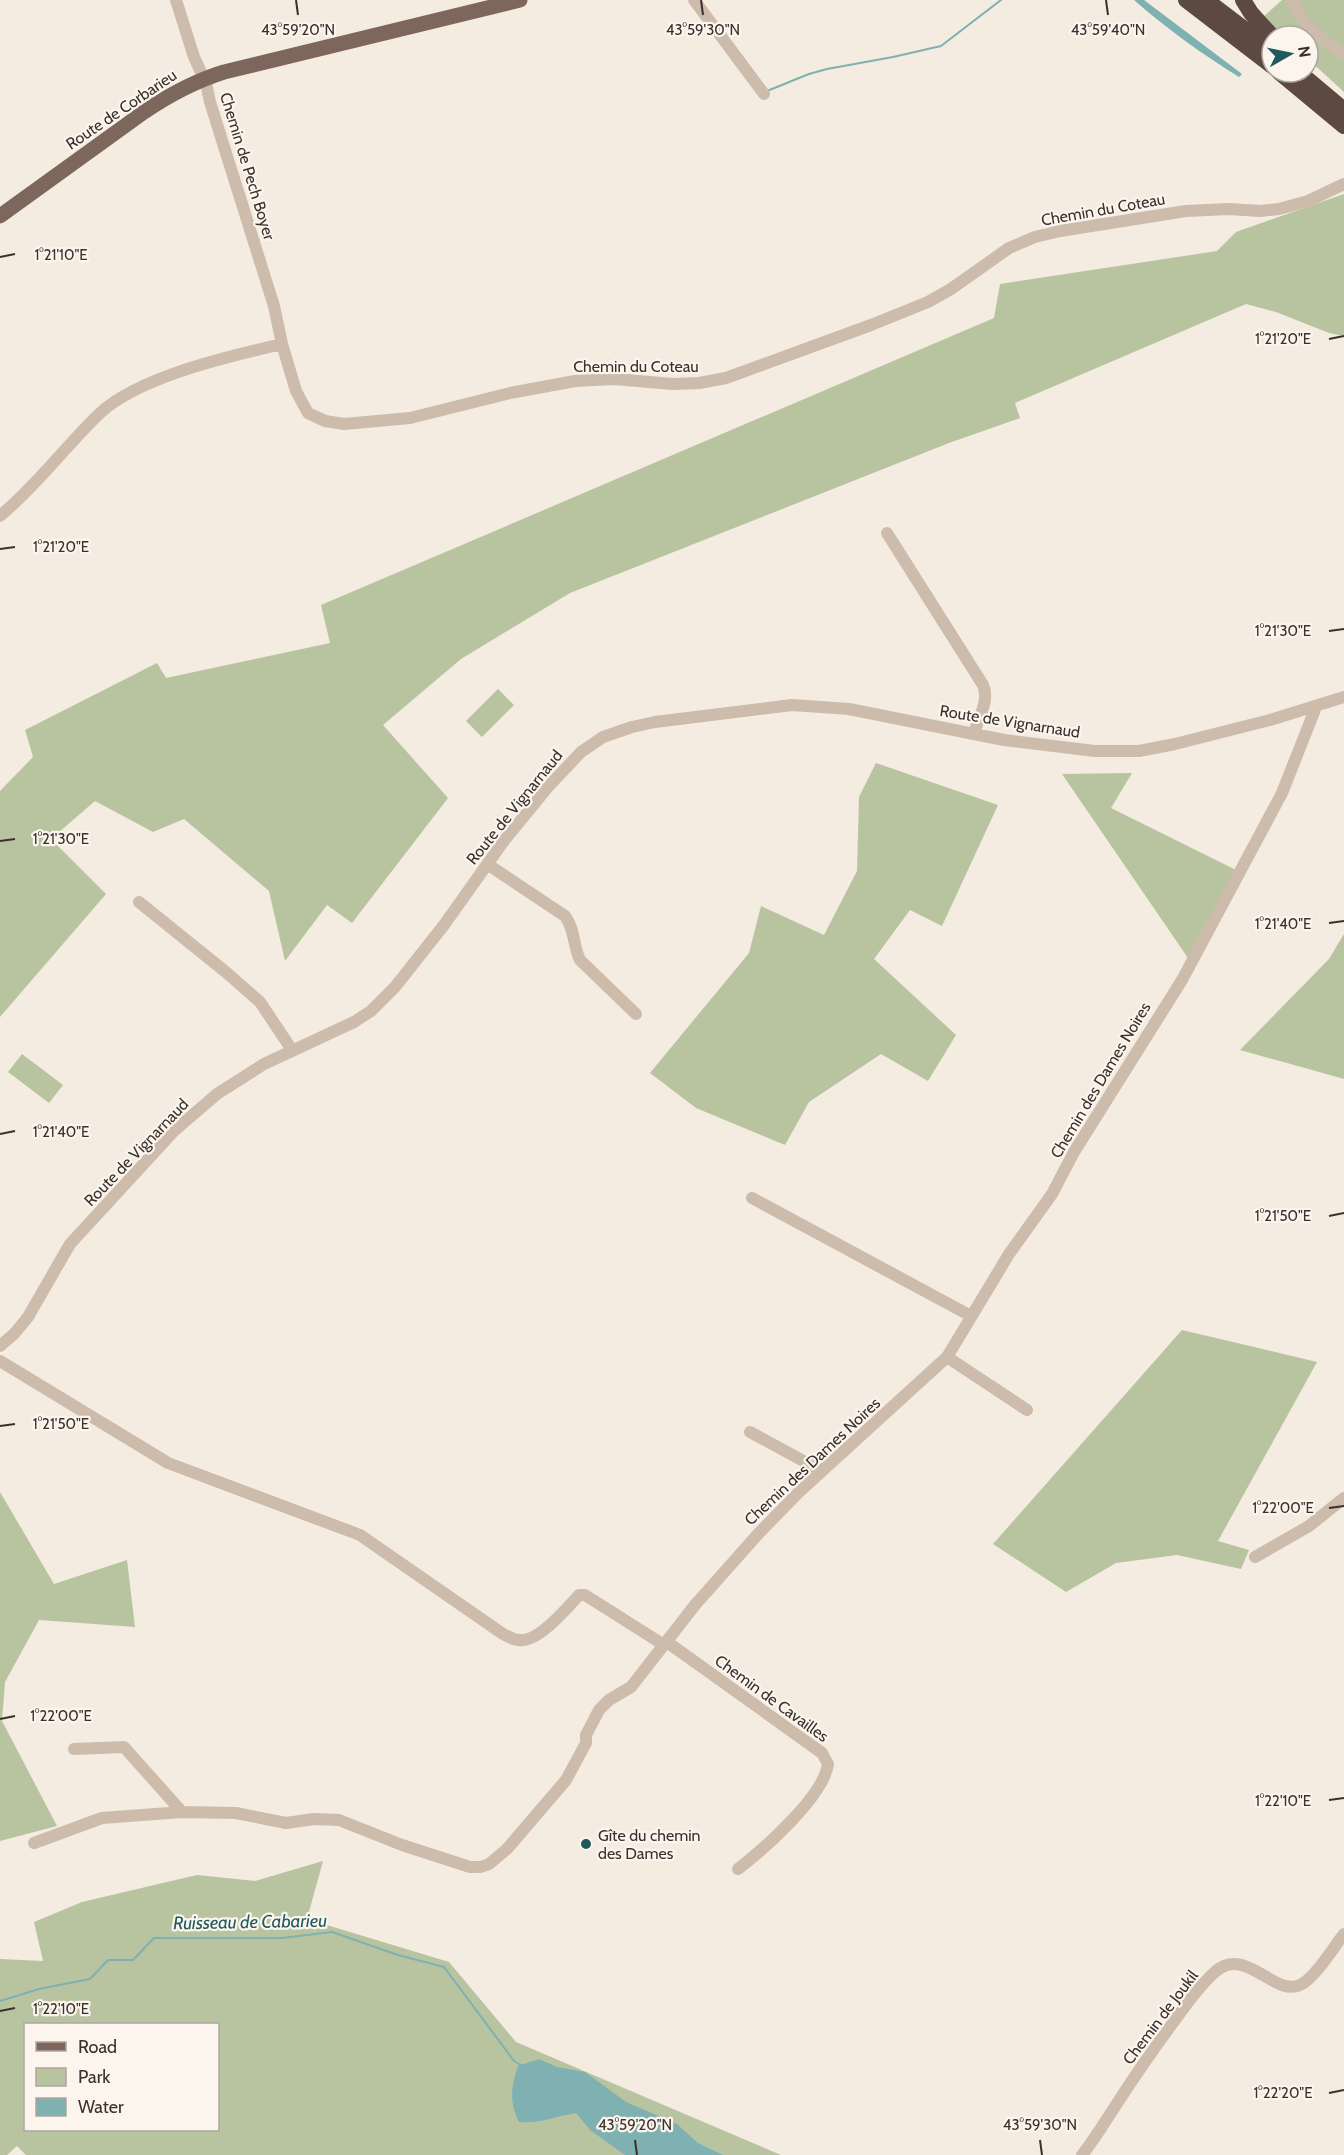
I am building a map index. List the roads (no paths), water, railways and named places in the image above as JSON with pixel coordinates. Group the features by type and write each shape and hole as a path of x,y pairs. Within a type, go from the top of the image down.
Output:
{"highway":[{"path":"1186,0 1260,57"},
{"path":"1206,0 1260,41"},
{"path":"1243,0 1261,24"},
{"path":"1320,82 1344,108"},
{"path":"1293,84 1344,126"},
{"path":"1314,84 1344,108"}],"main road":[{"name":"Route de Corbarieu","path":"0,216 144,112 165,98 204,79 224,72 520,0"}],"street":[{"name":"Chemin de Pech Boyer","path":"176,0 194,57 204,79 274,306 282,344"},
{"path":"694,0 764,94"},
{"path":"1292,0 1311,30 1344,55"},
{"name":"Chemin du Coteau","path":"282,344 296,392 308,413 344,424 410,418 484,402 510,393 575,381 614,379 673,384 699,383 726,378 928,302 951,289 1009,248 1035,237 1186,211 1279,209 1308,201 1344,184"},
{"path":"0,516 24,496 100,414 116,401 162,378 241,353 282,344"},
{"path":"887,533 962,649 986,691 974,734"},
{"name":"Route de Vignarnaud","path":"0,1346 28,1317 70,1244 174,1131 217,1094 264,1064 354,1022 371,1011 395,987 548,787 581,752 603,737 632,727 742,710 792,705 849,709 1004,740 1095,752 1139,751 1316,707 1344,697"},
{"name":"Chemin des Dames Noires","path":"34,1843 102,1818 182,1812 236,1813 286,1823 314,1819 339,1820 402,1845 470,1867 489,1864 507,1850 566,1780 586,1743 586,1735 599,1710 609,1700 631,1687 695,1605 755,1537 799,1492 947,1357 1009,1254 1052,1194 1074,1152 1182,980 1282,793 1316,707"},
{"path":"487,864 565,916 570,922 580,960 636,1014"},
{"path":"139,902 260,1002 292,1050"},
{"path":"752,1198 971,1316"},
{"path":"947,1357 1027,1410"},
{"path":"0,1361 168,1463 360,1535 514,1639 522,1641 532,1639 561,1615 579,1595 585,1595 665,1643"},
{"path":"750,1432 822,1471"},
{"path":"1255,1557 1310,1526 1344,1498"},
{"name":"Chemin de Cavailles","path":"665,1643 822,1753 828,1764 827,1774 808,1803 756,1856 738,1869"},
{"path":"74,1749 124,1747 182,1812"},
{"name":"Chemin de Joukil","path":"1082,2155 1191,1997 1215,1972 1224,1966 1234,1964 1247,1966 1285,1986 1298,1987 1308,1980 1344,1934"}],"water":[{"path":"1134,0 1144,0 1242,74 1239,77 1198,50"},
{"path":"539,2059 557,2067 585,2072 626,2102 677,2124 698,2143 723,2155 625,2155 590,2130 576,2113 541,2121 519,2122 512,2094 518,2066"}],"waterway":[{"path":"767,91 827,69 941,46 1001,0"},
{"name":"Ruisseau de Cabarieu","path":"0,2001 39,1989 90,1979 108,1960 133,1960 154,1938 282,1938 332,1932 398,1955 444,1967 514,2061 522,2066"}],"place":[{"name":"Gîte du chemin des Dames","path":"586,1844"}]}
